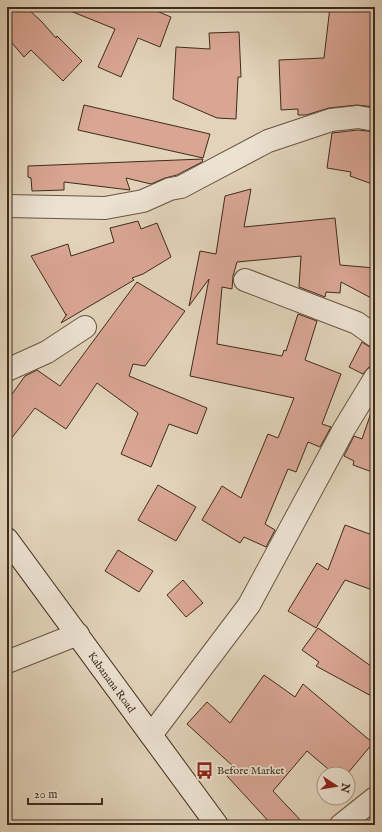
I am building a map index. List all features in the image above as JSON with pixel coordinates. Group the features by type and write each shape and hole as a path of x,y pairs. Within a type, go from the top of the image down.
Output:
{"street":[{"path":"7,206 105,208 143,201 170,189 181,187 268,141 331,120 358,117 375,120"},
{"path":"245,280 357,323 375,336"},
{"path":"7,370 47,352 85,327"},
{"path":"151,735 249,605 344,429 375,378"},
{"name":"Kabanana Road","path":"7,539 217,825"},
{"path":"7,662 78,634"},
{"path":"341,825 375,798"}],"building":[{"path":"7,7 26,7 56,38 57,36 82,61 63,81 31,50 24,57 7,37"},
{"path":"63,7 147,7 171,17 160,47 138,38 121,77 98,67 115,29"},
{"path":"330,7 375,7 375,107 357,105 329,108 306,115 298,115 298,109 281,110 279,60 324,58"},
{"path":"239,32 241,77 238,77 236,119 217,118 173,99 176,47 210,49 209,33"},
{"path":"84,105 210,134 203,158 78,130"},
{"path":"358,130 375,132 375,185 350,176 351,172 327,168 332,133"},
{"path":"203,159 202,162 177,175 151,184 126,178 130,190 64,182 64,190 32,191 31,178 28,177 28,166"},
{"path":"251,189 244,227 335,218 340,265 375,268 375,300 341,282 340,293 326,292 325,297 299,287 301,256 237,262 233,276 232,289 222,287 217,344 282,356 284,350 286,351 298,314 317,321 305,360 341,374 322,424 331,427 320,447 308,442 296,472 288,469 265,524 275,530 266,547 244,537 240,543 202,520 222,486 241,498 268,434 278,438 294,398 190,376 209,279 189,306 200,251 216,254 225,196"},
{"path":"138,221 141,229 157,223 171,257 143,274 132,278 134,280 61,323 67,314 66,315 31,256 68,244 71,256 114,242 110,228"},
{"path":"137,282 185,311 145,366 133,364 129,376 207,408 197,434 169,424 151,467 121,454 138,413 97,383 66,429 35,408 7,444 7,401 25,376 37,370 60,386"},
{"path":"362,342 375,348 375,366 369,367 363,374 349,367"},
{"path":"372,410 375,411 375,473 353,465 354,461 344,456 354,436 362,439"},
{"path":"158,485 196,507 176,541 138,520"},
{"path":"345,525 375,536 375,591 345,580 316,628 288,611 317,563 328,570"},
{"path":"118,550 153,571 139,592 105,571"},
{"path":"183,580 203,603 186,617 167,595"},
{"path":"318,628 375,669 375,698 316,666 319,662 302,650"},
{"path":"264,675 295,697 303,684 373,743 354,766 325,766 307,751 273,791 305,825 272,825 227,776 235,768 187,724 207,702 230,723"}],"place":[{"name":"Before Market","path":"204,770"}]}
